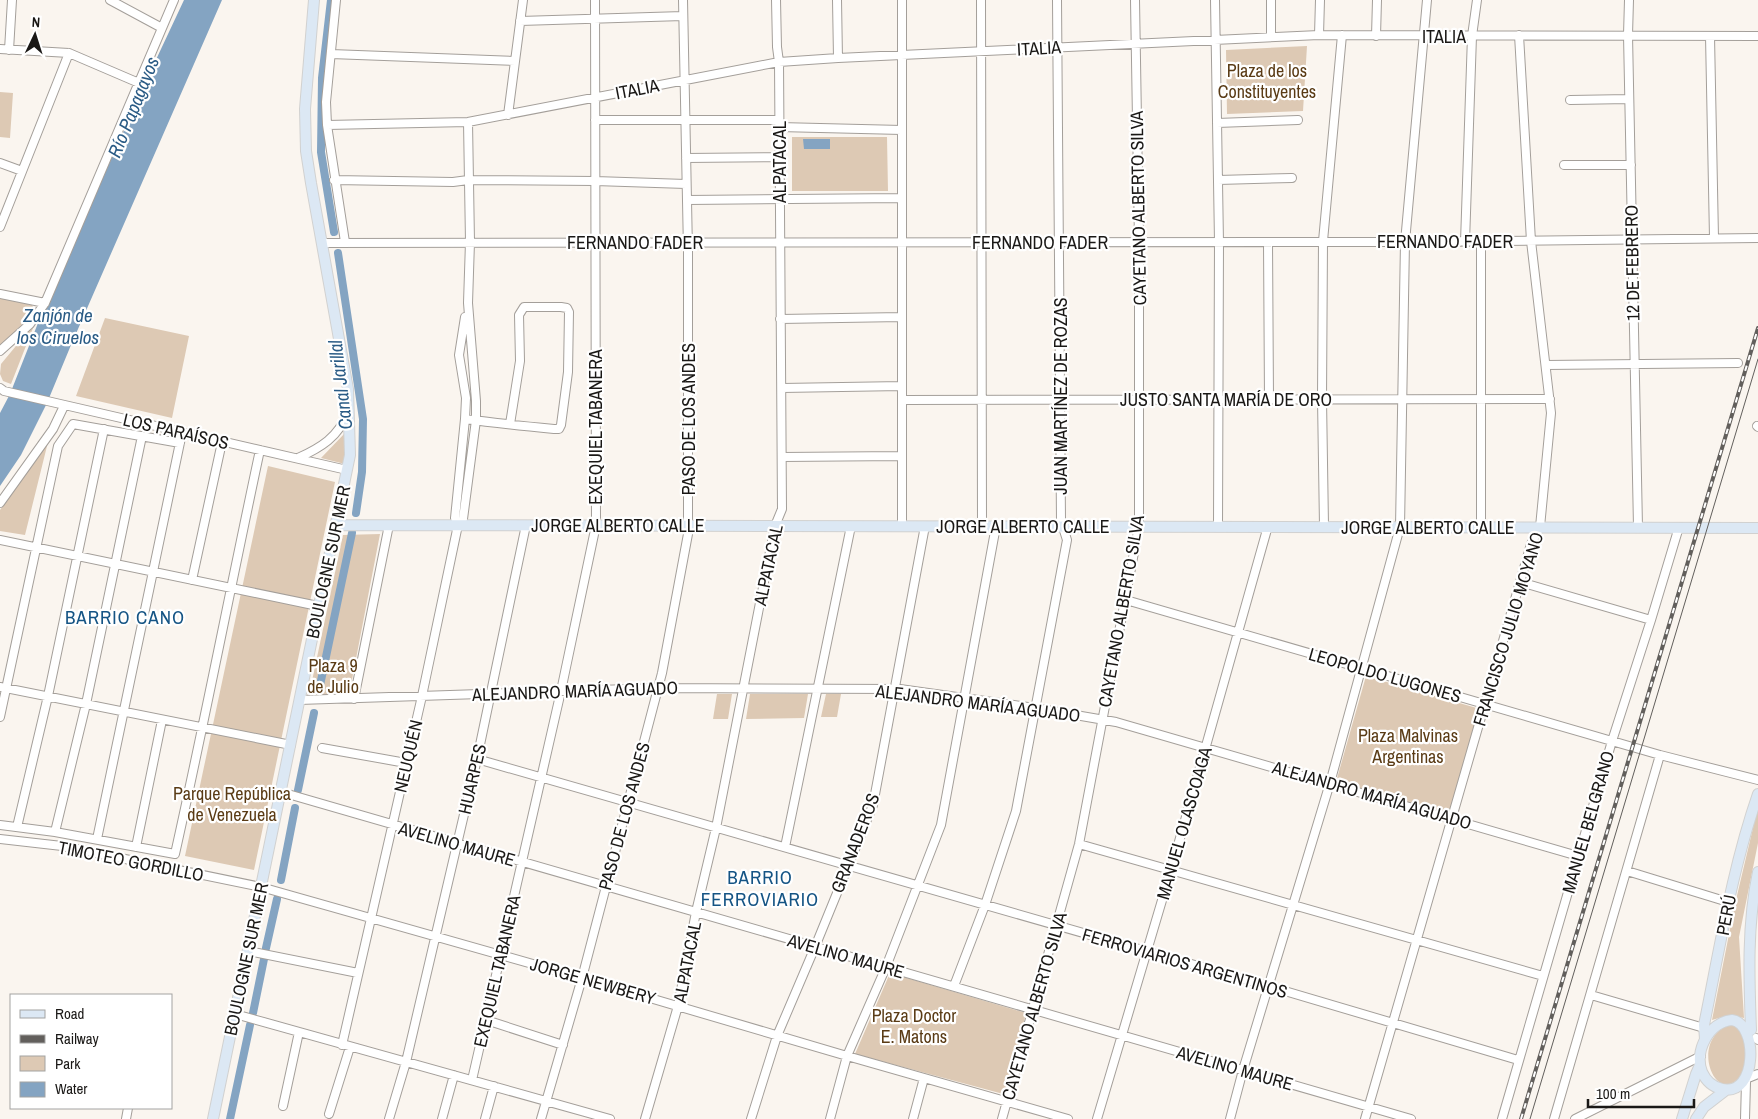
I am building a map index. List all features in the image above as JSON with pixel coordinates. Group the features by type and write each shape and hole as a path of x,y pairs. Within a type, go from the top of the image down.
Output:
{"main road":[{"name":"BOULOGNE SUR MER","path":"213,1119 350,455 350,404 308,168 305,120 314,0"},
{"name":"JORGE ALBERTO CALLE","path":"335,525 1758,528"},
{"name":"PERÚ","path":"1705,1039 1704,1028 1728,902 1738,856 1758,794"},
{"name":"PERÚ","path":"1755,1036 1750,950 1752,906 1758,872"},
{"path":"1682,1119 1705,1039 1716,1026 1727,1020 1737,1020 1755,1036 1755,1059 1751,1078 1739,1086 1726,1090 1704,1107 1696,1119"},
{"path":"1700,1060 1704,1076 1709,1083 1726,1090"}],"street":[{"path":"9,50 12,0"},
{"path":"110,0 162,28"},
{"path":"0,351 30,324 45,303 174,0"},
{"path":"336,0 326,102 334,180 345,242"},
{"path":"508,114 523,0"},
{"name":"EXEQUIEL TABANERA","path":"472,1080 561,691 596,525 595,0"},
{"name":"PASO DE LOS ANDES","path":"541,1119 582,978 658,688 688,526 688,242 683,0"},
{"name":"ALPATACAL","path":"645,1119 678,1006 696,912 716,828 775,526 782,508 779,62 776,0"},
{"path":"837,0 838,58"},
{"path":"902,0 902,526"},
{"path":"981,0 983,242 982,526"},
{"name":"JUAN MARTÍNEZ DE ROZAS","path":"954,986 985,905 1016,811 1067,540 1062,526 1057,0"},
{"name":"CAYETANO ALBERTO SILVA","path":"1002,1119 1079,844 1139,526 1139,242 1136,0"},
{"path":"1215,0 1219,242 1218,526"},
{"path":"1271,0 1271,37"},
{"path":"1319,35 1320,0"},
{"path":"1376,36 1378,0"},
{"path":"1230,1119 1268,986 1330,783 1400,527 1406,242 1427,0"},
{"path":"1465,242 1472,36 1477,0"},
{"name":"12 DE FEBRERO","path":"1629,0 1630,165 1638,527"},
{"path":"520,21 683,16"},
{"name":"ITALIA","path":"327,125 468,122 779,62 902,54 1319,35 1758,36"},
{"name":"FRANCISCO JULIO MOYANO","path":"1365,1119 1531,544 1540,527 1551,413 1530,241 1519,35"},
{"path":"1324,526 1322,399 1323,241 1342,36"},
{"path":"1710,36 1714,238"},
{"path":"0,49 69,54 139,83"},
{"path":"0,227 69,54"},
{"path":"331,54 515,61"},
{"path":"1570,100 1629,99"},
{"path":"595,120 685,120 902,130"},
{"path":"1216,123 1298,120"},
{"path":"468,122 470,242 468,303 476,420 463,519 458,525 455,518 463,452 466,398 459,355 468,303"},
{"path":"686,158 779,158"},
{"path":"0,163 22,171"},
{"path":"1564,165 1630,165"},
{"path":"1218,180 1292,178"},
{"path":"334,180 453,182 468,180 595,181 686,184"},
{"path":"687,200 902,198"},
{"name":"FERNANDO FADER","path":"322,242 1481,242 1758,238"},
{"path":"1268,242 1269,400"},
{"path":"1481,242 1482,527"},
{"path":"0,294 45,303"},
{"path":"465,419 554,430 559,429 569,360 570,312 567,308 561,306 524,307 521,310 519,315 520,361 510,424"},
{"path":"780,319 902,317"},
{"path":"1546,366 1738,363"},
{"path":"782,388 902,386"},
{"name":"LOS PARAÍSOS","path":"3,391 347,470"},
{"name":"JUSTO SANTA MARÍA DE ORO","path":"902,400 1550,399"},
{"path":"298,458 319,448 332,438 344,420 350,404"},
{"path":"0,504 53,429 61,405"},
{"path":"0,716 3,687 58,446 73,424 180,444"},
{"path":"17,827 48,696 104,429"},
{"path":"97,839 182,433"},
{"path":"55,832 86,704 142,436"},
{"path":"192,580 222,442"},
{"path":"0,825 55,832 175,854 260,450"},
{"path":"463,452 472,453"},
{"path":"782,457 902,456"},
{"path":"354,698 389,525"},
{"name":"NEUQUÉN","path":"329,1114 346,1046 358,973 422,696 458,525"},
{"name":"HUARPES","path":"389,1119 406,1062 477,759 526,525"},
{"path":"785,848 851,526"},
{"name":"GRANADEROS","path":"751,1119 777,1036 873,805 925,526"},
{"path":"830,1119 847,1056 919,886 944,816 996,526"},
{"name":"MANUEL OLASCOAGA","path":"1096,1119 1172,870 1268,526"},
{"name":"MANUEL BELGRANO","path":"1502,1119 1612,741 1652,620 1679,527"},
{"path":"0,540 318,606"},
{"path":"1520,582 1652,620"},
{"name":"LEOPOLDO LUGONES","path":"1126,600 1660,755 1758,780"},
{"path":"3,687 291,745"},
{"name":"ALEJANDRO MARÍA AGUADO","path":"299,700 658,688 894,689 965,697 1103,719 1206,747 1578,856"},
{"path":"136,847 162,720"},
{"path":"322,748 406,763"},
{"path":"1554,1119 1660,755"},
{"name":"FERROVIARIOS ARGENTINOS","path":"477,759 1268,986 1518,1060"},
{"name":"AVELINO MAURE","path":"281,792 1411,1119"},
{"name":"TIMOTEO GORDILLO","path":"0,839 62,846 261,887"},
{"path":"1079,844 1543,976"},
{"path":"1626,871 1728,902"},
{"name":"JORGE NEWBERY","path":"261,887 1068,1119"},
{"path":"248,951 358,973"},
{"path":"1591,995 1704,1028"},
{"path":"235,1014 610,1119"},
{"path":"486,1020 563,1044"},
{"path":"284,1106 299,1032"},
{"path":"1575,1119 1700,1060"},
{"path":"442,1119 454,1075"},
{"path":"913,1119 924,1078"},
{"path":"1745,1119 1751,1078"},
{"path":"485,1119 494,1086"}],"green space":[{"name":"Plaza de los Constituyentes","path":"1307,46 1303,111 1227,114 1226,50"},
{"path":"0,92 13,93 10,138 0,137"},
{"path":"792,137 887,137 888,191 792,191"},
{"path":"0,298 32,305 34,309 32,314 0,347"},
{"path":"105,318 189,336 172,418 76,396"},
{"path":"35,323 11,384 3,381 0,374 1,364"},
{"path":"346,432 345,464 321,458"},
{"path":"48,442 25,535 0,531 0,510"},
{"name":"Parque República de Venezuela","path":"268,466 335,482 254,870 185,856"},
{"name":"Plaza 9 de Julio","path":"380,534 349,695 309,695 343,535"},
{"name":"Plaza Malvinas Argentinas","path":"1366,676 1480,709 1449,815 1336,782"},
{"path":"717,694 732,694 728,719 713,719"},
{"path":"750,694 808,694 804,718 746,719"},
{"path":"826,694 841,694 837,717 821,717"},
{"path":"1758,807 1758,843 1739,937 1744,1018 1729,1015 1712,1020 1735,904"},
{"name":"Plaza Doctor E. Matons","path":"890,973 1026,1013 1007,1095 855,1054"},
{"path":"1733,1024 1740,1026 1750,1054 1740,1077 1729,1084 1720,1082 1713,1075 1709,1065 1708,1053 1712,1041 1720,1031"}],"water":[{"name":"Zanjón de los Ciruelos","path":"184,0 222,0 47,403 21,455 0,486 0,413 10,394 38,323"},
{"path":"803,139 830,139 830,149 804,149"}],"waterway":[{"name":"Canal Jarillal","path":"331,0 322,78 321,152 334,232"},
{"name":"Canal Jarillal","path":"338,253 363,419 362,472 356,513"},
{"name":"Canal Jarillal","path":"319,690 352,533"},
{"name":"Canal Jarillal","path":"298,790 314,713"},
{"name":"Canal Jarillal","path":"281,880 295,808"},
{"name":"Canal Jarillal","path":"266,948 277,899"},
{"name":"Canal Jarillal","path":"253,1013 264,959"},
{"name":"Canal Jarillal","path":"230,1119 250,1025"}],"tram line":[{"path":"1530,1119 1758,359"}],"railway":[{"path":"1521,1119 1758,328"}],"district":[{"name":"BARRIO CANO","path":"125,617"},
{"name":"BARRIO FERROVIARIO","path":"760,888"}],"water label":[{"name":"Río Papagayos","path":"133,107"}]}
